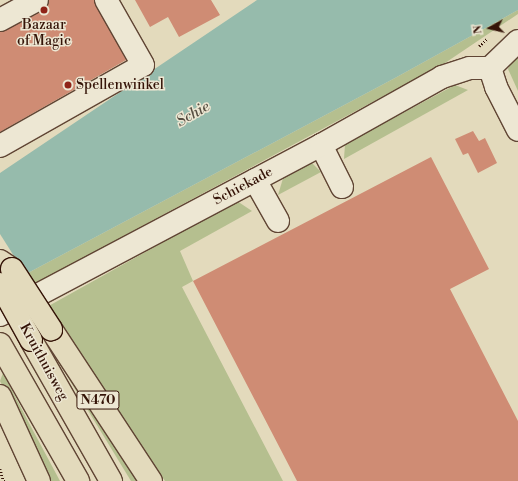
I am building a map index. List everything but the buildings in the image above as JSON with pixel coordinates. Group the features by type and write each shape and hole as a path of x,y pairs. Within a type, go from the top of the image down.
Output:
{"highway":[{"name":"N470","path":"0,261 12,269 151,481"},
{"name":"Kruithuisweg","path":"0,284 111,481"},
{"name":"Kruithuisweg","path":"3,349 78,481"},
{"path":"0,396 39,481"}],"street":[{"path":"0,146 143,65 106,0"},
{"path":"0,20 26,3"},
{"path":"517,124 496,87 490,68 518,41"},
{"name":"Schiekade","path":"0,315 320,145 442,77 470,68 490,68"},
{"path":"320,145 342,186"},
{"path":"255,180 278,221"}],"path":[{"path":"0,469 4,481"}],"shaded area":[{"path":"518,10 518,14 445,63 38,282 31,282 26,274 395,78"},
{"path":"518,54 518,91 508,69 513,57"},
{"path":"455,85 468,90 344,159 345,144"},
{"path":"310,161 321,172 278,195 284,175"},
{"path":"237,201 252,211 180,251 193,281 182,287 283,481 165,481 45,308"},
{"path":"42,335 146,481 131,481"},
{"path":"3,373 60,481 48,481 0,381"}],"water":[{"name":"Schie","path":"257,0 518,0 518,10 395,78 26,274 20,262 0,273 0,173"}],"pier":[{"path":"0,234 19,264 0,275"}],"place":[{"name":"Bazaar of Magic","path":"44,10"},
{"name":"Spellenwinkel","path":"68,85"}]}
